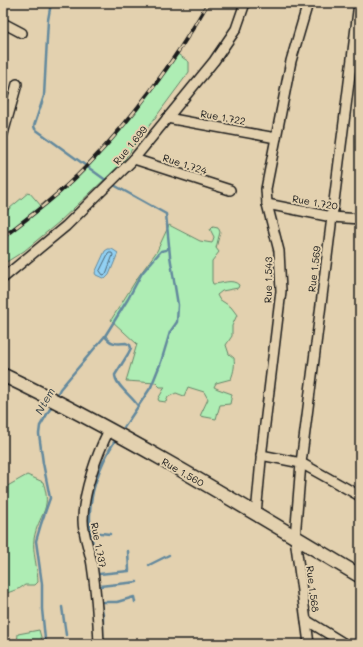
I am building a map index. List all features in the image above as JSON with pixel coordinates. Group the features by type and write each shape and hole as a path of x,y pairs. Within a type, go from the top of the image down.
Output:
{"main road":[{"name":"Rue 1.560","path":"3,375 42,393 109,430 256,514 360,576"}],"street":[{"name":"Rue 1.699","path":"3,278 66,226 134,159 214,61 236,29 245,3"},
{"name":"Rue 1.543","path":"256,514 261,455 280,292 279,251 267,204 266,189 291,61 308,3"},
{"name":"Rue 1.569","path":"295,538 301,462 359,3"},
{"path":"3,23 22,33"},
{"path":"3,134 17,84"},
{"name":"Rue 1.722","path":"167,118 276,138"},
{"name":"Rue 1.724","path":"134,159 230,190"},
{"name":"Rue 1.720","path":"267,204 332,217 360,219"},
{"name":"Rue 1.737","path":"99,644 92,564 84,532 83,520 87,492 98,452 109,430"},
{"path":"261,455 301,462 360,496"},
{"name":"Rue 1.568","path":"295,538 310,644"},
{"path":"306,620 345,644"}],"green space":[{"path":"176,53 189,62 189,72 121,164 59,222 24,251 3,263 3,214 29,192 42,207 61,191 98,155 132,115 148,95"},
{"path":"169,225 200,241 212,243 214,237 210,229 213,226 218,227 220,232 216,248 219,252 212,261 213,284 233,282 239,285 238,288 222,291 217,295 219,299 231,307 237,315 232,326 232,336 226,345 229,354 234,358 234,371 231,379 216,383 214,387 232,394 230,404 220,405 216,419 200,416 208,399 204,392 188,387 184,396 176,393 168,397 166,402 159,401 158,399 165,387 160,387 156,383 126,381 137,344 111,320 138,277 157,251"},
{"path":"27,475 43,482 46,492 46,506 38,524 34,539 34,554 38,582 35,585 25,585 3,595 4,488"},
{"path":"39,630 43,644 17,644 18,634"}],"water":[{"path":"112,249 118,253 109,275 105,279 96,275 95,273 105,251"}],"waterway":[{"path":"51,3 48,20 44,96 34,126 35,129 107,181"},
{"path":"112,184 166,214 170,256 178,305 177,322 170,332 161,362 151,387 121,432"},
{"name":"Ntem","path":"56,397 60,389 105,336 142,273 161,251 166,250 169,247"},
{"path":"105,336 111,342 126,343 130,345 131,348 115,375 118,383 138,406"},
{"name":"Ntem","path":"48,644 45,639 42,609 42,584 36,541 50,498 39,434 40,426 53,404"},
{"path":"99,586 91,532 90,508 99,471 116,439"},
{"path":"91,532 110,534"},
{"path":"99,574 129,571 128,551"},
{"path":"149,565 169,555"},
{"path":"100,586 137,582"},
{"path":"102,602 117,602 134,597 135,602"},
{"path":"100,601 103,614 103,644"},
{"path":"62,607 66,635"}],"railway":[{"path":"3,237 57,195 87,166 121,128 167,68 208,3"}]}
